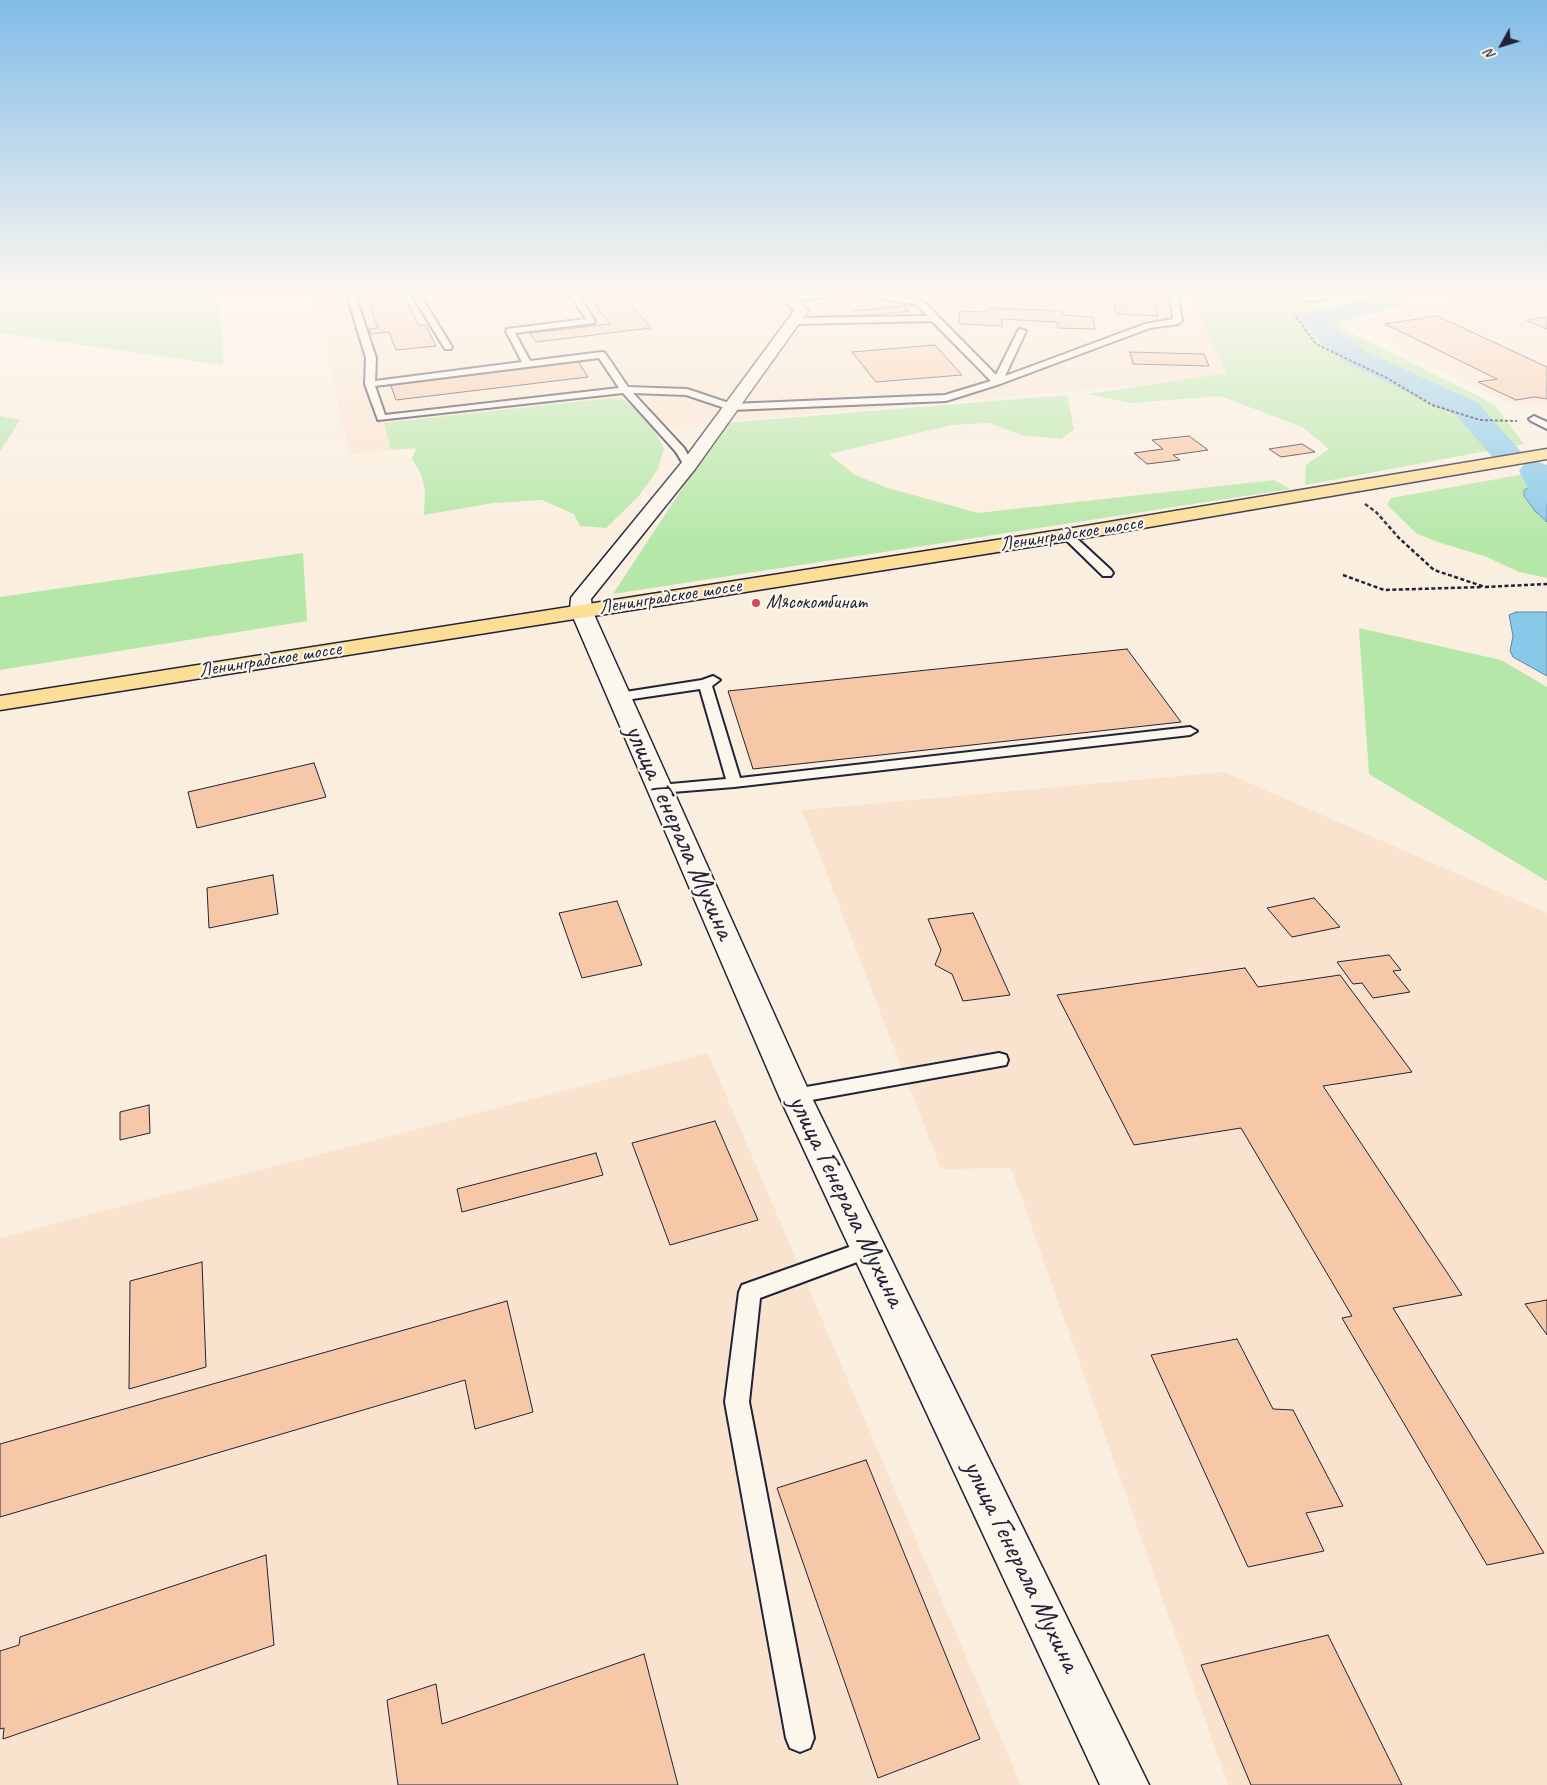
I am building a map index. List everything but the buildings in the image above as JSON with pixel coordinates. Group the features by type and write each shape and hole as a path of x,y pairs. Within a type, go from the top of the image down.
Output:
{"main road":[{"name":"Ленинградское шоссе","path":"0,703 581,610 1068,536 1541,455"}],"street":[{"path":"581,610 582,598 689,465 752,378"},
{"name":"улица Генерала Мухина","path":"581,610 795,1096 1125,1785"}],"lane":[{"path":"370,378 370,384 380,418 625,390 687,392 731,407 946,398 1008,378"},
{"path":"370,384 415,378"},
{"path":"617,378 625,390 680,450 689,465"},
{"path":"994,378 998,382"},
{"path":"998,382 1000,378"},
{"path":"419,414 423,424"},
{"path":"1534,419 1547,426"},
{"path":"1068,536 1107,572"},
{"path":"619,697 709,682 734,783"},
{"path":"660,789 734,783 1190,731"},
{"path":"795,1096 999,1060"},
{"path":"800,1738 737,1402 750,1292 869,1249"}],"path":[{"path":"1388,378 1432,405 1480,420 1513,421"},
{"path":"1342,489 1376,512 1399,538 1434,570 1485,587"},
{"path":"1342,575 1384,590 1547,584"}],"shaded area":[{"path":"332,378 1221,378 350,454"},
{"path":"1459,378 1547,378 1547,406 1515,406"},
{"path":"1224,772 1547,913 1547,1785 1228,1785 1011,1168 941,1169 802,810"},
{"path":"708,1053 1021,1785 0,1785 0,1238"}],"green space":[{"path":"1192,378 1443,378 1494,404 1524,444 1305,485 1306,465 1329,449 1302,427 1220,396 1132,403 1088,394"},
{"path":"1067,395 1074,429 1061,439 1021,435 989,423 952,425 829,454 855,475 888,488 978,513 1274,480 1290,489 613,594 725,423"},
{"path":"612,398 628,402 653,428 664,448 658,469 638,497 606,528 580,526 574,514 542,500 493,503 424,515 425,489 421,474 412,459 416,448 391,450 384,423"},
{"path":"0,416 20,420 0,451"},
{"path":"1547,470 1547,578 1519,572 1487,557 1416,533 1387,505 1391,498"},
{"path":"303,553 307,621 0,670 0,597"},
{"path":"1359,628 1501,660 1547,687 1547,881 1369,774"}],"water":[{"path":"1530,487 1547,488 1547,522 1535,511 1524,496 1524,490"},
{"path":"1516,612 1547,612 1547,676 1513,657 1510,651 1513,636 1509,615"}],"waterway":[{"path":"1401,378 1467,409 1505,452"},
{"path":"1535,471 1547,494"}],"place":[{"name":"Мясокомбинат","path":"756,603"}]}
